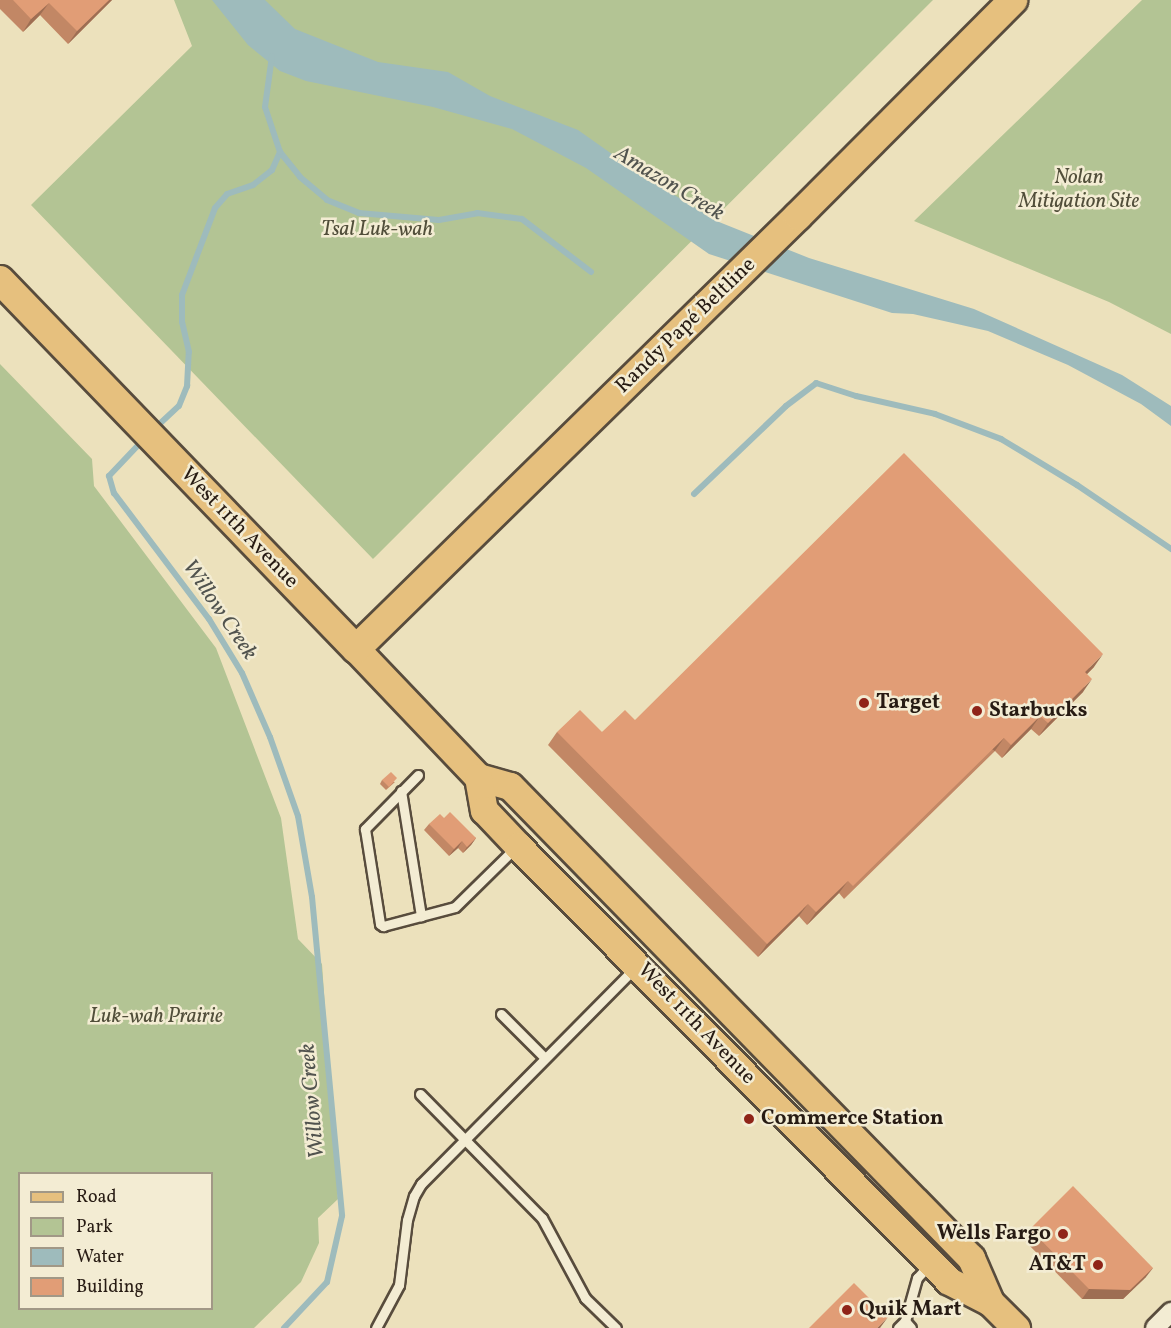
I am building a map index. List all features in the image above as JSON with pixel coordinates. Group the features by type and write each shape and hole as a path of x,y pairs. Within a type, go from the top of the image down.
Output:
{"highway":[{"name":"Randy Papé Beltline","path":"356,649 799,215 1013,0"},
{"name":"West 11th Avenue","path":"0,280 356,649"}],"main road":[{"name":"West 11th Avenue","path":"356,649 478,777 510,786 971,1258 990,1302"},
{"name":"West 11th Avenue","path":"478,777 484,810 518,846 639,965 949,1281 990,1302 1016,1328"},
{"path":"657,984 680,987 724,1030 731,1034 743,1026"}],"street":[{"path":"1155,1328 1171,1312"}],"lane":[{"path":"418,775 368,826 364,833 380,924 383,926 455,907 518,846"},
{"path":"401,791 421,916"},
{"path":"376,1328 399,1285 407,1220 414,1196 434,1169 639,965"},
{"path":"501,1014 545,1058"},
{"path":"420,1094 542,1218 585,1298 616,1328"},
{"path":"905,1326 917,1278 931,1263"}],"green space":[{"name":"Tsal Luk-wah","path":"174,0 933,0 373,559 31,205 192,46"},
{"name":"Nolan Mitigation Site","path":"1142,0 1171,0 1171,334 1109,302 914,221"},
{"name":"Luk-wah Prairie","path":"0,364 92,459 94,486 216,648 281,818 298,939 322,964 338,1199 318,1218 319,1243 301,1282 254,1328 0,1328"}],"water":[{"path":"212,0 265,0 295,29 378,62 448,72 490,96 578,130 646,178 719,222 809,258 974,309 1122,375 1171,406 1171,426 1141,404 1068,365 988,331 913,314 892,313 709,254 586,168 512,129 433,107 306,81 280,71 248,45"}],"building":[{"path":"13,0 109,0 77,31 49,3 31,19"},
{"name":"Target","path":"904,453 1103,654 1085,672 1092,679 1048,723 1040,716 1011,745 1004,738 853,886 848,881 816,912 808,904 767,944 557,732 580,710 602,732 625,710 635,720"},
{"path":"391,772 397,778 389,787 382,780"},
{"path":"450,812 476,838 467,847 462,841 454,849 429,824 440,814 444,818"},
{"path":"1073,1186 1153,1268 1130,1290 1089,1289 1030,1229"},
{"name":"Quik Mart","path":"854,1283 888,1317 877,1328 809,1328"}],"waterway":[{"name":"Willow Creek","path":"153,430 179,406 187,386 189,352 182,322 182,295 215,208 227,194 253,185 272,170 280,152 265,107 272,56"},
{"path":"280,152 300,177 327,200 359,213 439,220 477,213 522,219 591,272"},
{"path":"694,494 786,406 816,383 856,396 935,414 1001,439 1077,485 1171,549"},
{"name":"Willow Creek","path":"144,439 109,476 114,493 209,619 242,673 270,737 298,816 312,897 342,1216 327,1282 284,1328"}],"place":[{"name":"Target","path":"864,703"},
{"name":"Starbucks","path":"977,711"},
{"name":"Commerce Station","path":"749,1119"},
{"name":"Wells Fargo","path":"1063,1234"},
{"name":"AT&T","path":"1098,1265"},
{"name":"Quik Mart","path":"847,1310"}],"water label":[{"name":"Amazon Creek","path":"669,184"}]}
